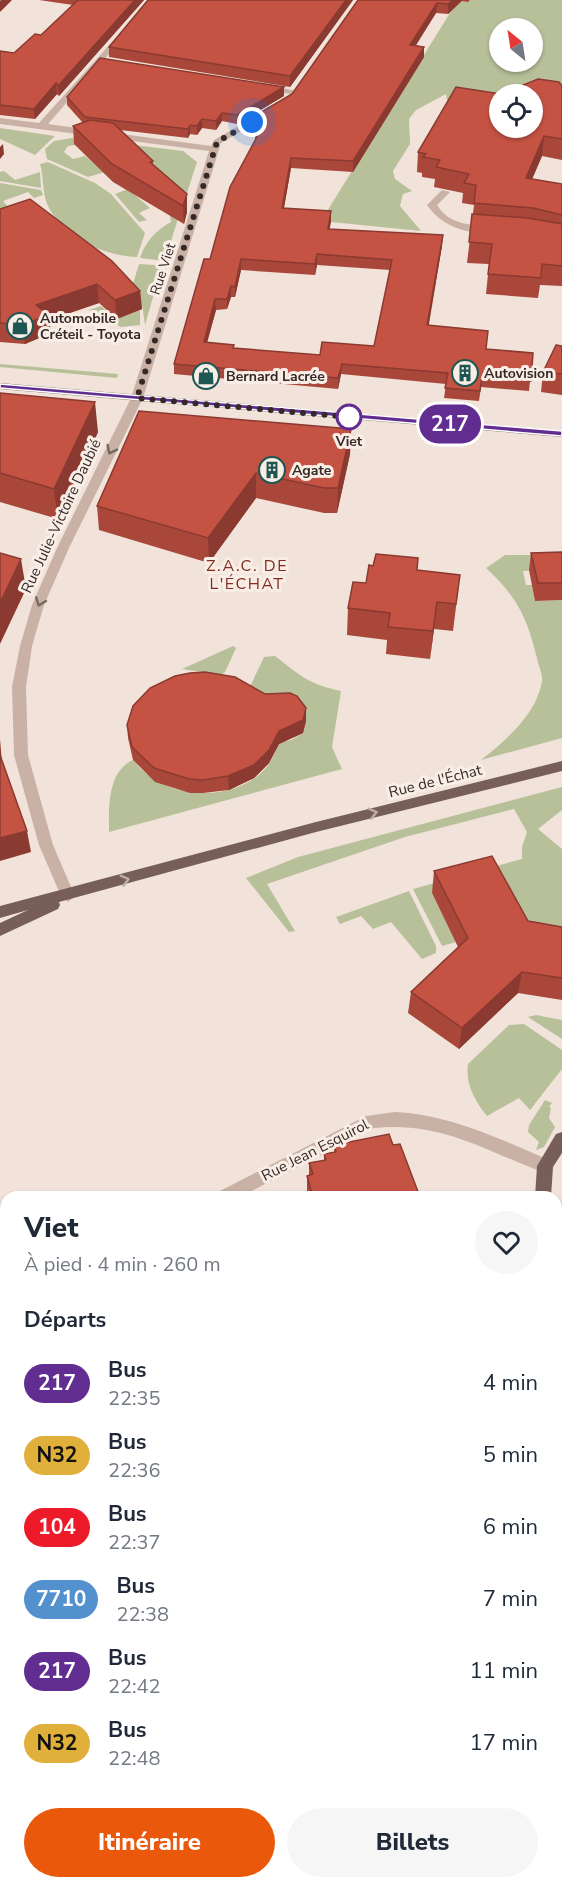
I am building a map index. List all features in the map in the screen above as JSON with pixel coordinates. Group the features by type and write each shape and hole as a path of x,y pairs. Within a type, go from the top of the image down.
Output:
{"main road":[{"path":"0,386 562,434"},
{"name":"Rue de l'Échat","path":"69,896 316,827 562,766"},
{"path":"0,912 69,896"},
{"path":"0,930 45,910 69,896"},
{"path":"544,1191 546,1166 562,1139"}],"street":[{"path":"42,126 131,23"},
{"path":"99,60 110,62"},
{"path":"255,86 298,88 287,102"},
{"path":"0,121 216,149 217,142 277,107"},
{"name":"Rue Viet","path":"137,398 216,149"},
{"path":"445,192 432,205 436,214 444,220 461,226 504,231"},
{"name":"Rue Julie-Victoire Daubié","path":"69,896 46,845 21,755 19,687 38,605 63,548 137,398"},
{"name":"Rue Jean Esquirol","path":"236,1191 372,1120 398,1116 433,1120 546,1166"}],"green space":[{"path":"458,0 562,0 562,100 543,95 543,84 489,84 489,97 447,100 446,94 416,110 409,119 410,144 393,171 395,179 412,191 403,194 400,206 421,231 321,221"},
{"path":"0,128 55,136 35,155 0,139"},
{"path":"72,138 95,142 68,146 64,152 73,159 85,156 105,172 88,177 47,159 45,149 54,141"},
{"path":"126,144 183,151 197,162 186,196"},
{"path":"48,162 95,183 111,194 145,233 137,257 98,249 64,227 48,206 45,196 40,164"},
{"path":"4,171 15,180 40,172 41,188 0,181 0,172"},
{"path":"0,183 41,190 43,195 34,198 28,192 3,201 10,209 0,233"},
{"path":"128,189 150,208 139,213 147,220 139,222 115,194"},
{"path":"180,212 165,261 140,258 152,237 171,222 170,216"},
{"path":"139,264 154,265 161,269 145,325 142,304 132,287"},
{"path":"101,306 117,319 140,310 140,325 121,327 89,310"},
{"path":"0,364 118,374 117,378 0,367"},
{"path":"505,555 544,555 548,570 523,571 526,585 532,585 535,601 562,600 562,738 481,760 510,735 527,715 539,693 542,681 525,619 513,598 486,568"},
{"path":"233,646 236,648 225,672 221,675 182,669"},
{"path":"275,656 305,678 341,691 332,747 342,769 109,832 110,801 114,781 118,773 133,760 145,773 160,783 195,792 214,792 232,789 249,782 266,768 279,742 291,740 303,733 306,721 246,695 264,657"},
{"path":"562,787 562,810 538,829 562,849 562,950 432,893 456,942 442,946 413,889 522,859 522,847 527,832 514,809 405,837 267,884 295,931 289,932 246,878 298,857"},
{"path":"409,891 436,946 436,953 422,959 391,922 373,929 361,916 340,924 336,917"},
{"path":"536,1015 562,1020 562,1039 528,1017"},
{"path":"524,1024 562,1050 562,1069 530,1110 519,1098 487,1116 472,1092 467,1071 468,1064 509,1025"},
{"path":"545,1100 552,1103 549,1107 551,1108 549,1118 555,1127 544,1147 536,1150 539,1142 528,1132 529,1125"}],"building":[{"path":"78,0 135,0 58,86 56,83 34,109 0,105 0,51 14,53 35,34 41,35"},
{"path":"148,0 346,0 290,76 109,47"},
{"path":"358,0 453,0 448,4 437,3 410,45 424,47 353,161 291,158 282,208 331,211 328,229 443,235 427,325 488,331 486,349 533,353 531,381 482,376 480,391 445,388 448,373 342,364 338,378 174,364 204,259 210,259 230,187 259,133 255,132 259,118 253,117 292,94","holes":["317,254 392,260 374,346 322,342 320,355 233,348 234,345 204,342 215,299 227,299 231,286 235,287 241,259 315,264"]},
{"path":"100,58 284,87 237,115 222,113 216,121 202,119 197,126 190,125 188,129 85,117 67,97"},
{"path":"538,79 559,82 562,86 562,139 544,136 526,178 562,184 562,215 533,208 474,203 476,185 464,183 469,174 436,167 440,160 423,157 426,154 418,152 456,87 489,92 489,138 543,138 543,84 526,84"},
{"path":"90,120 113,123 153,161 150,162 187,194 183,206 112,164 73,126"},
{"path":"30,199 112,261 140,291 115,300 97,284 36,305 49,315 22,325 0,323 0,209"},
{"path":"472,214 528,218 562,224 562,266 542,264 541,278 488,274 492,244 469,242"},
{"path":"556,345 562,346 562,374 543,372"},
{"path":"0,393 95,402 54,489 0,473"},
{"path":"139,411 351,429 338,488 324,488 256,473 208,538 97,506"},
{"path":"562,552 562,583 538,583 531,553"},
{"path":"0,553 21,559 0,603"},
{"path":"376,554 418,558 417,570 460,575 456,604 437,602 433,631 388,627 390,613 348,608 353,582 366,583 369,565 373,566"},
{"path":"205,672 235,677 265,694 290,693 297,696 306,708 303,720 279,731 269,750 254,765 228,776 203,780 189,779 154,768 132,747 127,725 133,706 150,688 175,676"},
{"path":"0,755 27,831 0,838"},
{"path":"492,856 528,921 562,927 562,978 522,972 462,1028 411,992 468,938 434,871"},
{"path":"389,1134 393,1145 400,1144 418,1191 311,1191 307,1176 313,1174 309,1163 326,1160 324,1154 336,1152 334,1145"}],"bus line":[{"name":"217","path":"0,386 294,413 562,434"}],"place":[{"name":"Automobile Créteil - Toyota","path":"20,326"},
{"name":"Autovision","path":"465,373"},
{"name":"Bernard Lacrée","path":"206,376"},
{"name":"Viet","path":"349,417"},
{"name":"Agate","path":"272,470"}],"district":[{"name":"Z.A.C. DE L'ÉCHAT","path":"247,575"}],"route":[{"path":"252,122 217,142 137,398 349,417"}]}
